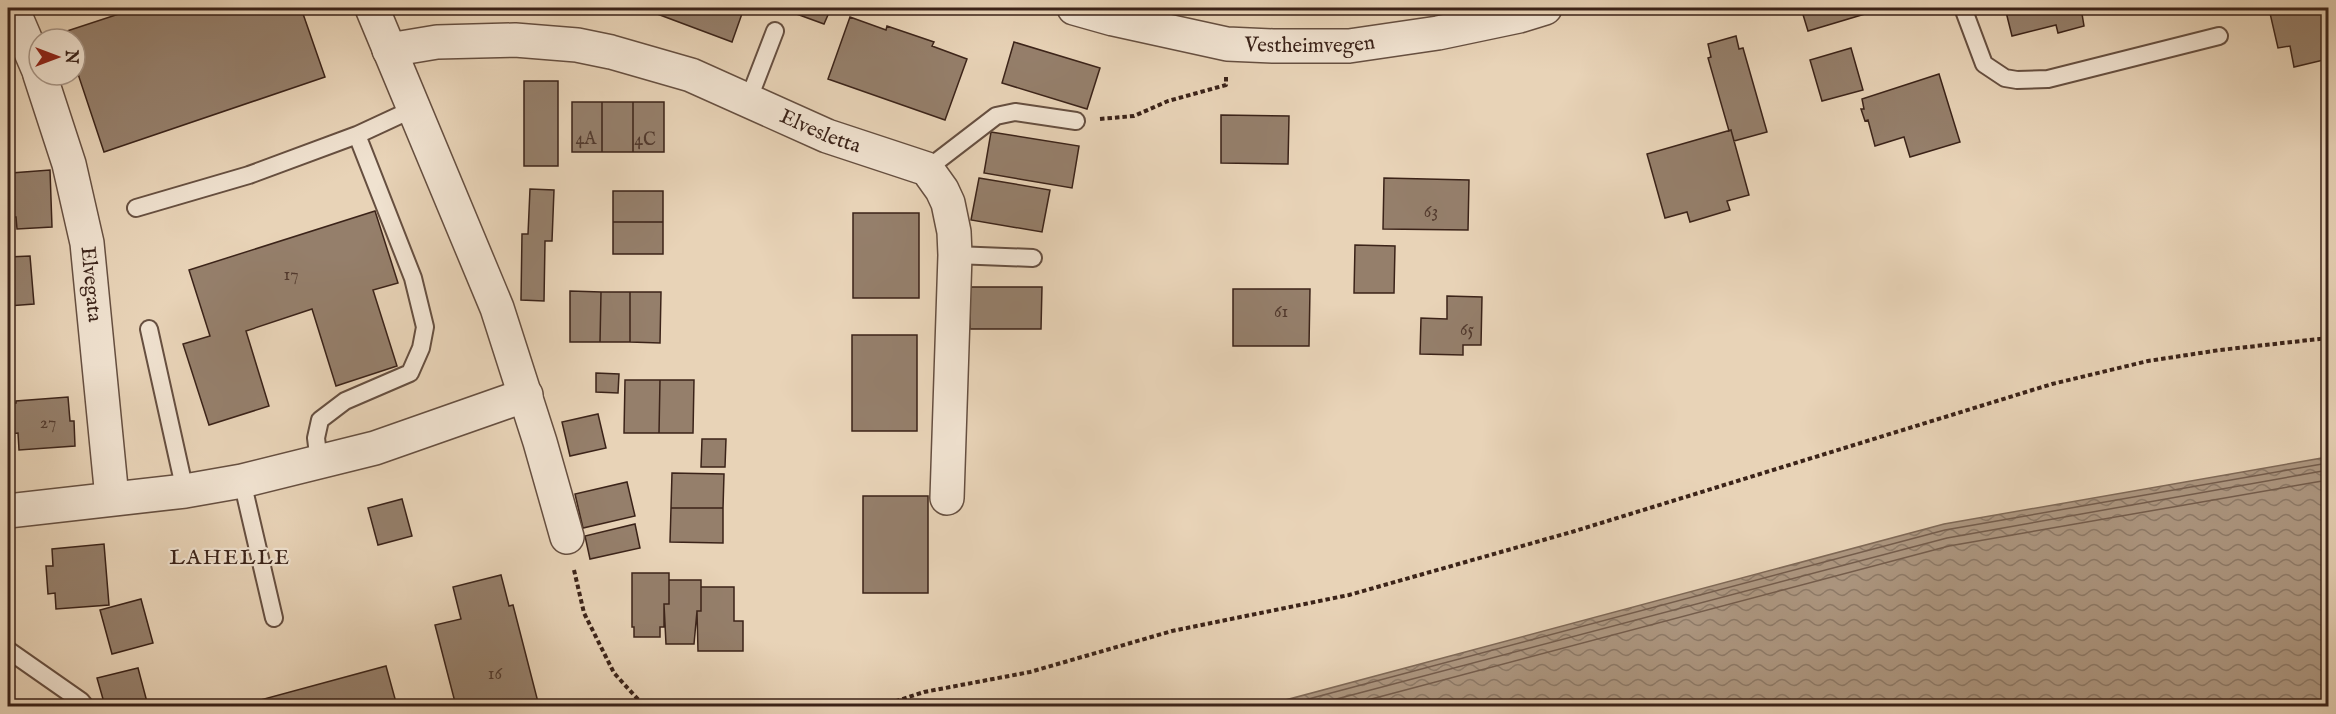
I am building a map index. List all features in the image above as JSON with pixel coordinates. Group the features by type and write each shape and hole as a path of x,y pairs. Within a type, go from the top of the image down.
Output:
{"street":[{"name":"Elvegata","path":"12,8 27,43"},
{"path":"372,8 497,309 525,394 567,537"},
{"name":"Vestheimvegen","path":"1074,8 1227,44 1349,46 1438,33 1519,16 1545,8"},
{"name":"Elvesletta","path":"389,50 437,42 515,40 577,45 611,52 681,71 827,136 927,169"},
{"name":"Elvegata","path":"44,87 69,164 87,243 112,498"},
{"path":"927,169 948,203 954,232 947,498"},
{"path":"8,511 185,491 242,481 375,448 525,394"}],"lane":[{"path":"1963,8 1984,64 2005,78 2017,80 2048,79 2219,36"},
{"path":"748,101 775,31"},
{"path":"136,208 249,175 357,135 413,110"},
{"path":"927,169 996,116 1015,112 1076,121"},
{"path":"319,462 316,438 320,420 345,401 410,373 421,348 425,327 413,278 357,135"},
{"path":"955,255 1034,258"},
{"path":"149,329 185,491"},
{"path":"242,481 274,618"},
{"path":"8,650 85,706"}],"path":[{"path":"1076,121 1134,117 1168,101 1226,85 1227,44"},
{"path":"882,706 924,692 1030,672 1172,631 1349,595 1575,531 2052,384 2148,361 2328,338"},
{"path":"567,537 584,613 614,673 644,706"}],"water":[{"path":"2328,457 2328,706 1263,706 1944,524"}],"building":[{"path":"137,8 301,8 325,77 104,152 82,87 87,87 87,27 79,27"},
{"path":"654,8 744,8 732,42 652,12"},
{"path":"780,8 831,8 824,24"},
{"path":"1801,8 1885,8 1808,31"},
{"path":"2005,8 2081,8 2084,26 2058,33 2056,25 2012,36"},
{"path":"2328,8 2328,59 2294,67 2290,46 2278,48 2269,9"},
{"path":"850,17 886,30 887,26 934,42 932,46 967,59 945,120 828,79"},
{"path":"1736,36 1739,49 1743,48 1767,132 1734,141 1708,58 1711,57 1708,44"},
{"path":"1014,42 1100,68 1087,109 1002,83"},
{"path":"1851,48 1863,90 1822,101 1810,60"},
{"path":"1939,74 1960,142 1910,157 1904,137 1875,146 1868,120 1865,121 1861,109 1864,109 1862,99"},
{"path":"524,81 558,81 558,166 524,166"},
{"path":"572,102 602,102 602,152 572,152"},
{"path":"602,102 633,102 633,152 602,152"},
{"path":"633,102 664,102 664,152 633,152"},
{"path":"1221,115 1289,116 1288,164 1221,163"},
{"path":"1731,130 1749,195 1727,201 1730,210 1690,222 1687,212 1665,218 1647,154"},
{"path":"991,132 1079,146 1072,188 984,173"},
{"path":"50,170 52,227 17,229 11,173"},
{"path":"979,178 1050,190 1042,232 971,220"},
{"path":"1384,178 1469,180 1468,230 1383,229"},
{"path":"530,189 554,190 552,241 545,241 544,301 521,300 522,234 528,234"},
{"path":"613,191 663,191 663,222 613,222"},
{"path":"375,211 398,283 373,290 397,366 336,386 312,309 246,331 269,406 209,425 183,344 210,336 189,270"},
{"path":"853,213 919,213 919,298 853,298"},
{"path":"613,222 663,222 663,254 613,254"},
{"path":"1355,245 1395,246 1394,293 1354,293"},
{"path":"30,256 34,304 8,306 8,257"},
{"path":"970,287 1042,287 1041,329 970,329"},
{"path":"1233,289 1310,289 1309,346 1233,346"},
{"path":"570,291 601,292 600,342 570,342"},
{"path":"601,292 630,292 630,342 600,342"},
{"path":"630,292 661,292 660,343 630,342"},
{"path":"1447,296 1482,297 1481,345 1463,345 1463,355 1420,354 1421,318 1447,319"},
{"path":"852,335 917,335 917,431 852,431"},
{"path":"596,373 619,374 618,393 596,392"},
{"path":"625,380 660,380 659,433 624,433"},
{"path":"660,380 694,380 693,433 659,433"},
{"path":"68,397 70,421 74,421 75,446 19,450 18,433 8,434 8,403"},
{"path":"598,414 606,448 570,456 562,422"},
{"path":"702,439 726,439 725,467 701,467"},
{"path":"672,473 724,474 723,508 671,508"},
{"path":"627,482 635,516 583,528 575,494"},
{"path":"863,496 928,496 928,593 863,593"},
{"path":"402,499 412,536 378,545 368,508"},
{"path":"671,508 723,508 723,543 670,542"},
{"path":"635,524 640,548 590,559 585,536"},
{"path":"104,544 109,605 56,609 55,593 48,594 46,566 53,566 52,549"},
{"path":"632,573 669,573 669,604 664,604 664,627 660,627 660,637 634,637"},
{"path":"501,575 509,606 513,605 539,706 456,706 435,625 461,619 453,587"},
{"path":"669,580 701,580 701,611 697,611 694,644 666,644 664,604 669,604"},
{"path":"701,587 734,587 734,621 743,621 743,651 698,651 697,611 701,611"},
{"path":"141,599 153,643 112,654 100,610"},
{"path":"386,666 397,706 238,706"},
{"path":"138,668 147,702 131,706 105,706 97,678"}],"district":[{"name":"LAHELLE","path":"230,558"}]}
